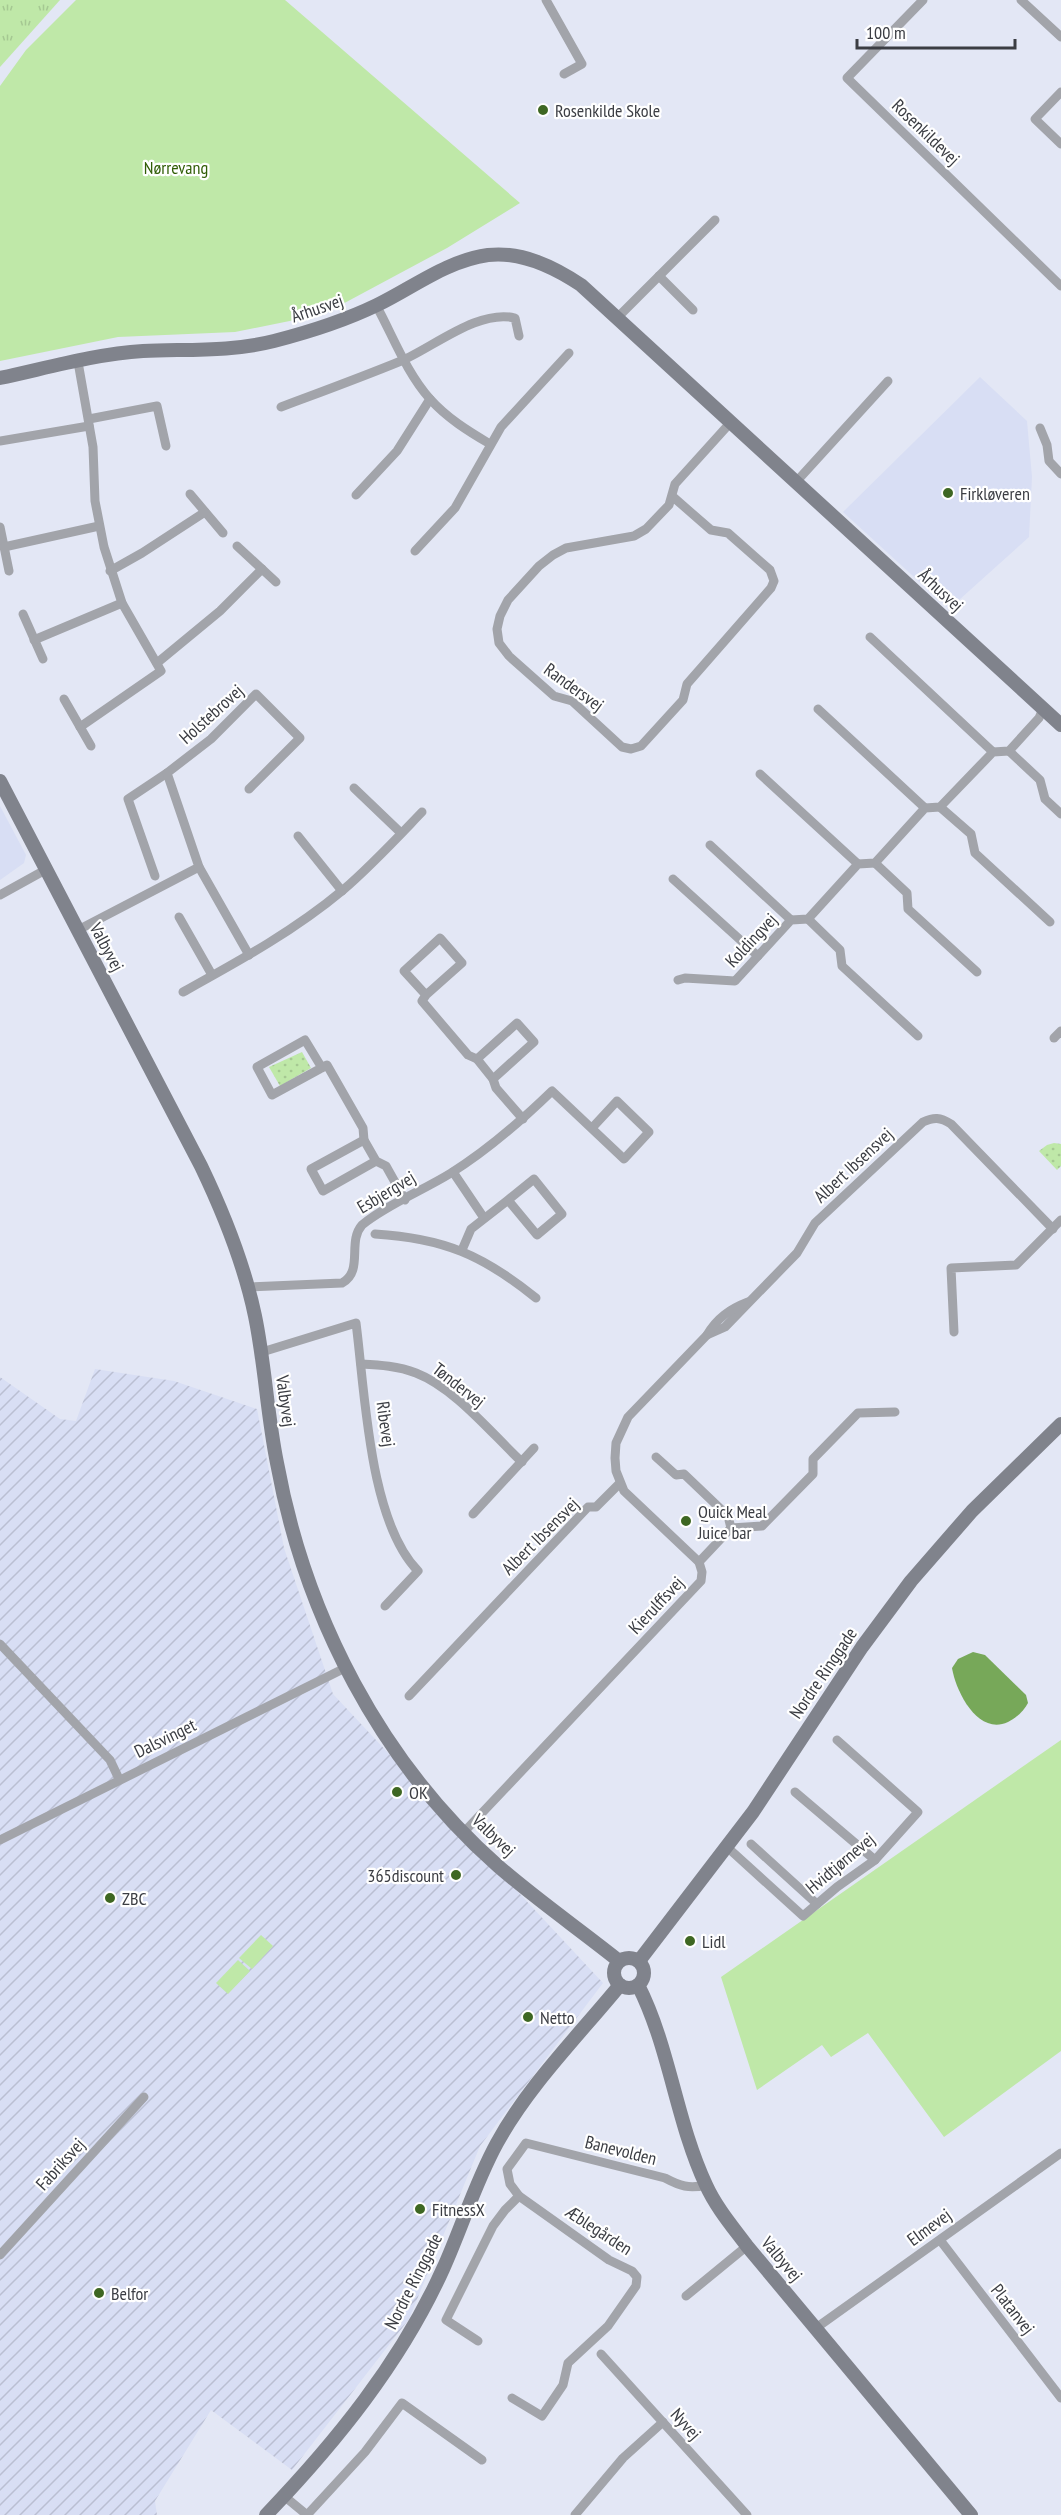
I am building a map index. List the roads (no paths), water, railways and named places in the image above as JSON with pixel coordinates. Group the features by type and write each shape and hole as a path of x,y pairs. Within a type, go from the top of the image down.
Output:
{"street":[{"path":"546,0 582,64 564,74"},
{"name":"Rosenkildevej","path":"923,0 847,78 1061,286"},
{"path":"1022,0 1061,37"},
{"path":"1061,92 1035,120 1061,144"},
{"path":"617,318 715,220"},
{"name":"Århusvej","path":"0,378 142,351 214,350 271,342 320,328 376,305 443,268 466,260 490,255 515,256 541,263 562,272 581,285 1061,725"},
{"path":"659,276 693,310"},
{"path":"376,305 404,359 430,399 461,427 490,444"},
{"path":"281,407 404,359 449,334 504,315 515,318 519,336"},
{"path":"416,551 455,508 501,427 569,354"},
{"path":"78,362 89,422 99,526 110,571 122,603 161,670 80,727"},
{"path":"796,482 888,381"},
{"path":"356,495 397,451 430,399"},
{"path":"0,441 157,406 166,446"},
{"name":"Randersvej","path":"672,496 711,530 728,533 770,570 774,581 771,588 689,680 683,700 641,746 631,749 622,747 572,701 554,696 546,690 509,656 499,643 497,629 500,616 508,600 539,566 553,555 566,548 634,536 646,529 669,505 675,484 731,422"},
{"path":"1040,428 1047,445 1049,461 1061,474"},
{"path":"190,494 223,532"},
{"path":"110,571 206,512"},
{"path":"4,547 99,526"},
{"path":"0,527 9,571"},
{"path":"237,546 276,582"},
{"path":"157,663 220,611 262,569"},
{"path":"34,640 122,603"},
{"path":"23,614 43,659"},
{"path":"870,637 993,752"},
{"name":"Holstebrovej","path":"155,876 128,799 211,739 256,694 300,738 249,789"},
{"path":"64,699 91,746"},
{"path":"818,709 925,808"},
{"path":"760,774 858,864 875,863 925,808 940,807 993,752 1009,751 1039,718 1043,709"},
{"path":"1009,751 1040,780 1045,799 1061,814"},
{"path":"167,773 199,867 249,955"},
{"name":"Valbyvej","path":"0,781 221,1208 248,1287 262,1352 277,1463 294,1535 316,1601 345,1668 390,1741 443,1810 522,1886 619,1961"},
{"path":"354,788 401,834"},
{"path":"940,807 971,834 975,853 1050,922"},
{"path":"183,992 249,955 305,919 342,891 422,812"},
{"path":"298,836 342,891"},
{"path":"710,845 791,920"},
{"path":"875,863 907,893 908,909 977,972"},
{"name":"Koldingvej","path":"678,980 685,978 735,981 791,920 808,919 858,864"},
{"path":"78,930 199,867"},
{"path":"0,895 47,869"},
{"path":"673,879 758,956"},
{"path":"179,917 212,975"},
{"path":"808,919 840,950 842,966 918,1036"},
{"path":"426,995 404,971 440,938 462,963 422,1001 468,1055 477,1059 493,1079 496,1088 523,1119"},
{"path":"477,1059 517,1023 534,1041 493,1079"},
{"path":"322,1068 305,1040 257,1067 272,1095 322,1068 327,1065 363,1128 364,1140 376,1161 386,1167 405,1200"},
{"name":"Esbjergvej","path":"248,1287 342,1283 347,1280 352,1274 358,1229 366,1221 453,1172 523,1119 552,1090 591,1128"},
{"path":"617,1101 649,1132 624,1159 591,1128 617,1101"},
{"name":"Albert Ibsensvej","path":"409,1696 588,1507 596,1507 620,1484 615,1458 616,1443 628,1417 707,1335 725,1327 797,1253 814,1223 923,1122 932,1118 942,1119 951,1124 1053,1229"},
{"path":"364,1140 311,1169 323,1191 376,1161"},
{"path":"453,1172 484,1218"},
{"path":"462,1250 471,1229 534,1179 562,1214 537,1235 508,1200"},
{"path":"954,1332 951,1268 1016,1265 1061,1220"},
{"path":"375,1234 408,1236 462,1250 510,1277 536,1298"},
{"name":"Ribevej","path":"262,1352 356,1323 369,1434 382,1497 399,1548 418,1571 385,1606"},
{"name":"Tøndervej","path":"361,1364 392,1366 416,1372 435,1382 522,1462"},
{"path":"656,1456 676,1475 684,1474 699,1488 728,1516 731,1528 762,1526 813,1474 813,1459 858,1413 895,1412"},
{"name":"Nordre Ringgade","path":"639,1961 727,1847 779,1774 816,1714 862,1647 911,1581 972,1511 1061,1424"},
{"path":"473,1514 534,1448"},
{"path":"620,1484 624,1491 699,1562"},
{"name":"Kierulffsvej","path":"464,1832 700,1581 702,1572 699,1562 731,1528"},
{"path":"0,1644 110,1761 119,1779"},
{"name":"Dalsvinget","path":"0,1840 345,1668"},
{"name":"Hvidtjørnevej","path":"727,1847 803,1916 875,1860 918,1812 837,1740"},
{"path":"795,1792 875,1860"},
{"path":"751,1844 817,1904"},
{"path":"627,1958 639,1961 644,1973 638,1985 629,1988 620,1986 614,1974 619,1961 627,1958"},
{"name":"Valbyvej","path":"638,1985 655,2022 697,2163 706,2185 726,2218 971,2515"},
{"name":"Nordre Ringgade","path":"266,2515 358,2410 393,2360 443,2269 497,2143 521,2105 620,1986"},
{"name":"Fabriksvej","path":"0,2255 144,2097"},
{"name":"Banevolden","path":"519,2196 510,2184 507,2169 526,2143 665,2178 680,2186 692,2188 706,2185"},
{"name":"Elmevej","path":"816,2328 1060,2154"},
{"path":"478,2341 446,2320 493,2226 519,2196"},
{"name":"Æblegården","path":"512,2398 542,2416 562,2385 568,2363 608,2326 636,2286 637,2277 632,2271 609,2260 519,2196"},
{"name":"Platanvej","path":"940,2240 1061,2398"},
{"path":"686,2296 747,2246"},
{"name":"Nyvej","path":"601,2354 747,2515"},
{"path":"285,2496 307,2515 365,2452 402,2403 482,2460"},
{"path":"575,2515 623,2458 663,2422"}],"place":[{"name":"Rosenkilde Skole","path":"543,110"},
{"name":"Firkløveren","path":"948,493"},
{"name":"Quick Meal Juice bar","path":"686,1521"},
{"name":"OK","path":"397,1792"},
{"name":"365discount","path":"456,1875"},
{"name":"ZBC","path":"110,1898"},
{"name":"Lidl","path":"690,1941"},
{"name":"Netto","path":"528,2017"},
{"name":"FitnessX","path":"420,2209"},
{"name":"Belfor","path":"99,2293"}],"park label":[{"name":"Nørrevang","path":"176,167"}]}
